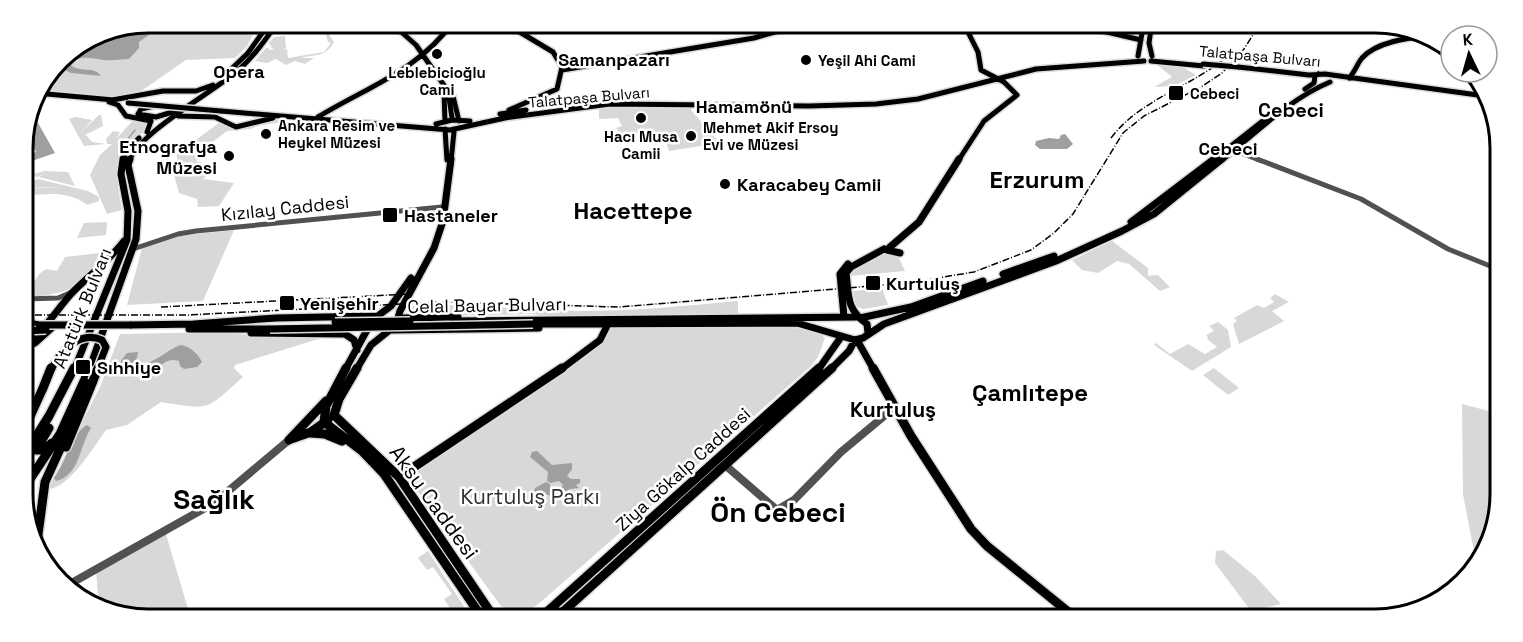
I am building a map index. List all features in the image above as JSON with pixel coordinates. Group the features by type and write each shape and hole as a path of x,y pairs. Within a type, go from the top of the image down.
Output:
{"main road":[{"name":"Atatürk Bulvarı","path":"33,440 59,401 103,304 128,233 129,214 120,165 130,146 179,110 188,100 213,85 239,63 265,33"},
{"name":"Atatürk Bulvarı","path":"33,477 43,464 76,399 133,249 138,228 138,211 131,182 129,160 144,140 207,95 249,61 267,33"},
{"path":"402,33 416,45 446,92 452,125"},
{"path":"318,117 333,107 390,79 422,56 446,33"},
{"path":"503,116 557,89 562,67 558,57 548,48 522,33"},
{"path":"562,67 754,38 772,33"},
{"path":"868,333 867,324 850,307 846,273 851,267 901,238 919,222 985,119 1017,97 1017,92 1004,82 976,70 974,54 965,33"},
{"path":"1110,33 1140,40"},
{"path":"1142,33 1138,56 1150,59 1150,33"},
{"path":"1349,77 1363,57 1374,50 1413,40"},
{"path":"420,64 422,56"},
{"name":"Talatpaşa Bulvarı","path":"46,95 408,124 452,125 577,107 642,103 773,106 876,104 918,99 1034,67 1138,56"},
{"name":"Talatpaşa Bulvarı","path":"515,111 635,101 773,104 863,102 911,96 1048,68 1150,59 1299,76 1315,80"},
{"path":"290,440 306,434 334,415 339,399 367,350 396,325 404,302 440,232 456,100 420,64"},
{"path":"409,66 428,65"},
{"path":"843,317 859,318 911,307 1107,235 1148,211 1298,100 1357,66"},
{"name":"Talatpaşa Bulvarı","path":"1237,69 1315,80 1332,79"},
{"path":"1332,79 1349,77 1478,97"},
{"path":"1332,79 1478,97"},
{"path":"886,247 870,250 847,265 841,272 843,317 835,326 840,336 856,340 914,312 1112,238 1154,214 1315,80"},
{"path":"110,101 163,91 191,92 213,85"},
{"path":"179,110 163,116 138,114 141,109 157,105 156,98 164,93 184,93 188,100"},
{"path":"207,95 195,113 222,116 238,125 254,121 256,117 252,114"},
{"path":"110,101 118,105 126,116 151,121 147,132"},
{"path":"529,101 528,108 534,110"},
{"path":"503,116 529,101"},
{"name":"Talatpaşa Bulvarı","path":"222,110 281,117 452,125"},
{"path":"176,117 215,117 232,126 241,127 281,117"},
{"path":"324,422 325,410 367,330 368,323 399,297 426,256 437,232 450,160"},
{"name":"Atatürk Bulvarı","path":"52,325 61,307 73,291 100,269 128,233"},
{"path":"404,302 413,315 423,318"},
{"path":"194,324 390,313 397,318 528,315 555,321"},
{"name":"Celal Bayar Bulvarı","path":"128,327 194,324 271,326 843,317"},
{"path":"367,330 374,334 524,329 555,321"},
{"name":"Celal Bayar Bulvarı","path":"555,321 797,323 813,325 840,336"},
{"name":"Celal Bayar Bulvarı","path":"33,325 229,329 271,326"},
{"path":"33,338 52,325"},
{"path":"33,344 38,342 52,325"},
{"name":"Celal Bayar Bulvarı","path":"33,329 52,325"},
{"path":"399,477 588,351 600,340 607,326"},
{"path":"229,329 260,334 345,334 354,340 357,350"},
{"name":"Ziya Gökalp Caddesi","path":"550,609 820,369 840,336"},
{"path":"33,410 62,350 79,340 96,337 105,342 106,347 73,433 58,462 47,476"},
{"path":"856,340 971,529 987,546 1065,609"},
{"name":"Ziya Gökalp Caddesi","path":"566,609 845,355 856,340"},
{"path":"290,440 334,390"},
{"path":"38,529 43,489 75,412 76,399"},
{"path":"59,401 36,450 43,451 49,447 65,422"},
{"name":"Aksu Caddesi","path":"334,415 399,477 488,609"},
{"name":"Aksu Caddesi","path":"324,422 384,474 476,609"},
{"path":"306,434 322,434 354,446"}],"street":[{"path":"1230,149 1361,199 1448,249 1490,266"},
{"name":"Kızılay Caddesi","path":"133,249 187,232 442,207"},
{"path":"33,300 58,298 73,291"},
{"path":"33,301 56,301 61,307"},
{"path":"725,465 777,510 794,500 840,453 895,407"},
{"path":"74,582 214,503 290,440"}],"green space":[{"path":"148,33 254,33 247,46 235,58 186,60 134,96 119,97 48,91 67,67 84,52 118,37"},
{"path":"326,33 334,42 331,47 324,53 301,58 314,58 305,64 295,61 286,65 276,59 267,63 255,61 266,48 274,49 270,47 275,45 271,46 269,43 274,37 285,36 286,48 283,50 287,49 288,58 324,52 331,43 328,42"},
{"path":"1155,63 1181,66 1196,75 1174,86 1154,87 1172,77"},
{"path":"692,105 691,110 720,143 669,151 667,145 676,138 670,135 650,132 622,136 616,128 622,126 618,118 599,119 599,106"},
{"path":"101,115 103,126 83,136 86,135 92,142 106,144 84,146 69,119 76,117 92,120 81,132"},
{"path":"135,118 149,120 150,127 128,146 118,162 122,210 107,214 90,175 100,155 112,144 107,144 106,139 113,131 120,132 116,139"},
{"path":"271,119 306,123 304,127 276,123 227,131 210,144 216,146 213,149 218,150 209,150 196,161 216,167 203,179 234,183 219,206 198,207 197,199 179,193 172,167 178,163 176,151 182,144 189,145 223,120 232,126"},
{"path":"44,171 68,172 75,186 39,177 46,172 38,177 33,174"},
{"path":"38,179 88,191 99,197 99,201 87,205 65,195 33,195 33,188 58,187 33,188 33,181"},
{"path":"107,222 106,235 77,238 84,223"},
{"path":"234,230 203,301 127,305 142,248 178,236"},
{"path":"1112,241 1148,268 1148,276 1158,275 1170,287 1160,291 1129,264 1117,261 1098,273 1082,270 1072,260"},
{"path":"884,251 892,256 898,256 905,271 849,276 849,272"},
{"path":"99,253 95,266 80,283 61,292 33,296 33,284 39,274 46,269 57,271 65,257"},
{"path":"882,288 888,305 863,309 856,306 853,291"},
{"path":"1275,294 1289,302 1272,311 1284,321 1239,344 1233,324 1237,321 1234,318 1257,305 1264,308 1274,302 1270,298"},
{"path":"738,301 738,315 426,316 417,314 410,306 452,305 599,311"},
{"path":"1218,322 1228,330 1231,347 1192,371 1154,345 1156,343 1170,354 1188,344 1205,354 1217,347 1207,339 1206,335 1214,331 1209,326"},
{"name":"Kurtuluş Parkı","path":"607,327 795,328 819,333 825,338 818,357 810,367 543,600 530,609 508,609 501,606 406,476 588,351"},
{"path":"222,332 257,336 328,336 235,365 234,368 243,377 214,402 199,407 161,402 127,425 106,430 72,475 56,487 48,489 100,387 120,334"},
{"path":"1214,368 1239,388 1228,395 1203,375"},
{"path":"1462,404 1490,411 1489,509 1484,531 1474,552 1463,494"},
{"path":"165,531 188,609 133,608 111,603 98,597 96,570"},
{"path":"1223,550 1256,577 1281,604 1250,609 1215,563 1216,551"},
{"path":"428,551 466,609 450,609 444,599 452,594 433,567 427,570 418,558"}],"shaded area":[{"path":"151,33 139,42 139,48 129,59 82,58 70,64 84,52 111,39"},
{"path":"70,64 78,69 94,71 101,76 71,73 64,70"},
{"path":"38,123 55,153 33,161 33,153 36,152 33,146 36,124"},
{"path":"1065,134 1073,144 1067,149 1040,149 1035,145 1036,141 1049,138 1059,139"},
{"path":"181,345 191,349 198,356 202,362 197,367 184,369 180,366 179,361 169,360 148,376 123,375 120,372 121,361 127,353 138,352 136,362 141,364 152,361"},
{"path":"87,425 91,428 75,466 64,478 56,481 54,478 73,441"},
{"path":"537,451 552,465 572,463 572,469 567,476 571,479 580,479 580,483 576,485 579,488 570,489 558,497 534,492 535,488 546,482 550,484 554,492 561,489 563,485 559,481 551,483 547,481 548,472 530,457 532,452"}],"waterway":[{"path":"120,149 135,130"}],"railway":[{"path":"33,315 188,315 440,302 619,307 907,283 974,272 1031,250 1054,233 1073,214 1123,133 1144,116 1201,87 1222,73 1244,49 1254,33"},
{"path":"1111,138 1138,112 1201,75 1231,53"},
{"path":"161,307 410,294"}],"place":[{"name":"Leblebicioğlu Cami","path":"437,54"},
{"name":"Yeşil Ahi Cami","path":"806,60"},
{"name":"Cebeci","path":"1176,93"},
{"name":"Hacı Musa Camii","path":"641,118"},
{"name":"Ankara Resim ve Heykel Müzesi","path":"266,134"},
{"name":"Mehmet Akif Ersoy Evi ve Müzesi","path":"691,136"},
{"name":"Etnografya Müzesi","path":"229,156"},
{"name":"Karacabey Camii","path":"725,184"},
{"name":"Hastaneler","path":"390,215"},
{"name":"Kurtuluş","path":"873,283"},
{"name":"Yenişehir","path":"287,303"},
{"name":"Sıhhiye","path":"83,367"}],"district":[{"name":"Samanpazarı","path":"614,59"},
{"name":"Opera","path":"239,71"},
{"name":"Hamamönü","path":"744,106"},
{"name":"Cebeci","path":"1291,110"},
{"name":"Cebeci","path":"1228,148"},
{"name":"Erzurum","path":"1037,179"},
{"name":"Hacettepe","path":"633,210"},
{"name":"Çamlıtepe","path":"1030,392"},
{"name":"Kurtuluş","path":"893,409"},
{"name":"Sağlık","path":"214,499"},
{"name":"Ön Cebeci","path":"778,512"}]}
